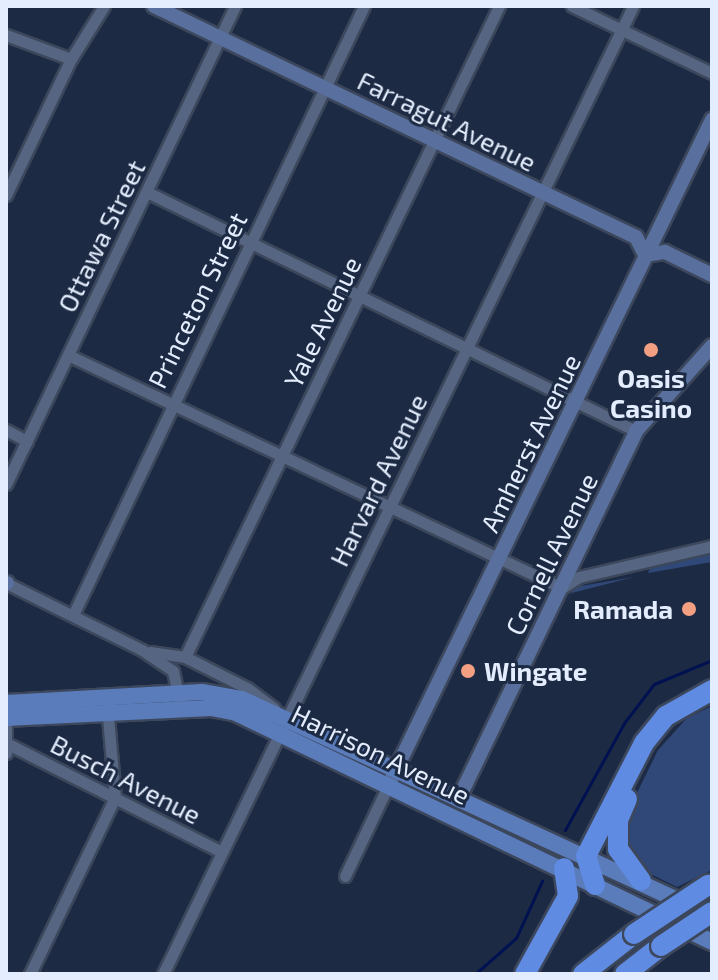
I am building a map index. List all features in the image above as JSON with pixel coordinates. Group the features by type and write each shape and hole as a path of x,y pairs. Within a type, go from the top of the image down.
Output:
{"highway":[{"path":"595,885 586,856 655,728 678,707 712,690"},
{"path":"641,881 618,849 621,811 662,735 712,702"},
{"path":"525,974 568,896 564,868"},
{"path":"583,974 634,934 711,884"},
{"path":"625,974 661,946 712,914"}],"main road":[{"name":"Harrison Avenue","path":"6,718 107,705 180,701 284,725 712,942"},
{"name":"Harrison Avenue","path":"6,703 107,705"},
{"name":"Harrison Avenue","path":"392,778 458,800 712,914"}],"street":[{"path":"6,195 71,59 104,6"},
{"name":"Farragut Avenue","path":"154,6 636,237 645,255"},
{"name":"Ottawa Street","path":"6,484 235,6"},
{"name":"Princeton Street","path":"73,615 364,6"},
{"name":"Yale Avenue","path":"185,657 499,6"},
{"path":"572,6 712,73"},
{"name":"Harvard Avenue","path":"163,974 633,6"},
{"path":"6,35 51,56 71,59"},
{"name":"Amherst Avenue","path":"392,778 712,120"},
{"path":"147,192 636,431"},
{"path":"645,255 665,252 712,275"},
{"name":"Cornell Avenue","path":"458,800 636,431 712,346"},
{"path":"68,355 562,588 579,577 712,546"},
{"path":"6,430 27,441"},
{"path":"6,583 142,650 173,671 180,701"},
{"path":"142,650 185,657 247,688 284,725"},
{"path":"30,974 115,797 107,705"},
{"path":"6,718 8,749"},
{"name":"Busch Avenue","path":"8,749 115,797 222,852"},
{"path":"345,876 392,778"}],"shaded area":[{"path":"712,553 712,562 648,573 650,568"},
{"path":"634,577 572,593 552,629 575,587"},
{"path":"712,706 712,870 677,887 642,870 624,835 633,801 658,750 687,718"}],"waterway":[{"path":"565,830 624,723 654,684 712,660"},
{"path":"475,974 516,938 542,881"}],"place":[{"name":"Oasis Casino","path":"651,350"},
{"name":"Ramada","path":"689,609"},
{"name":"Wingate","path":"468,671"}]}
